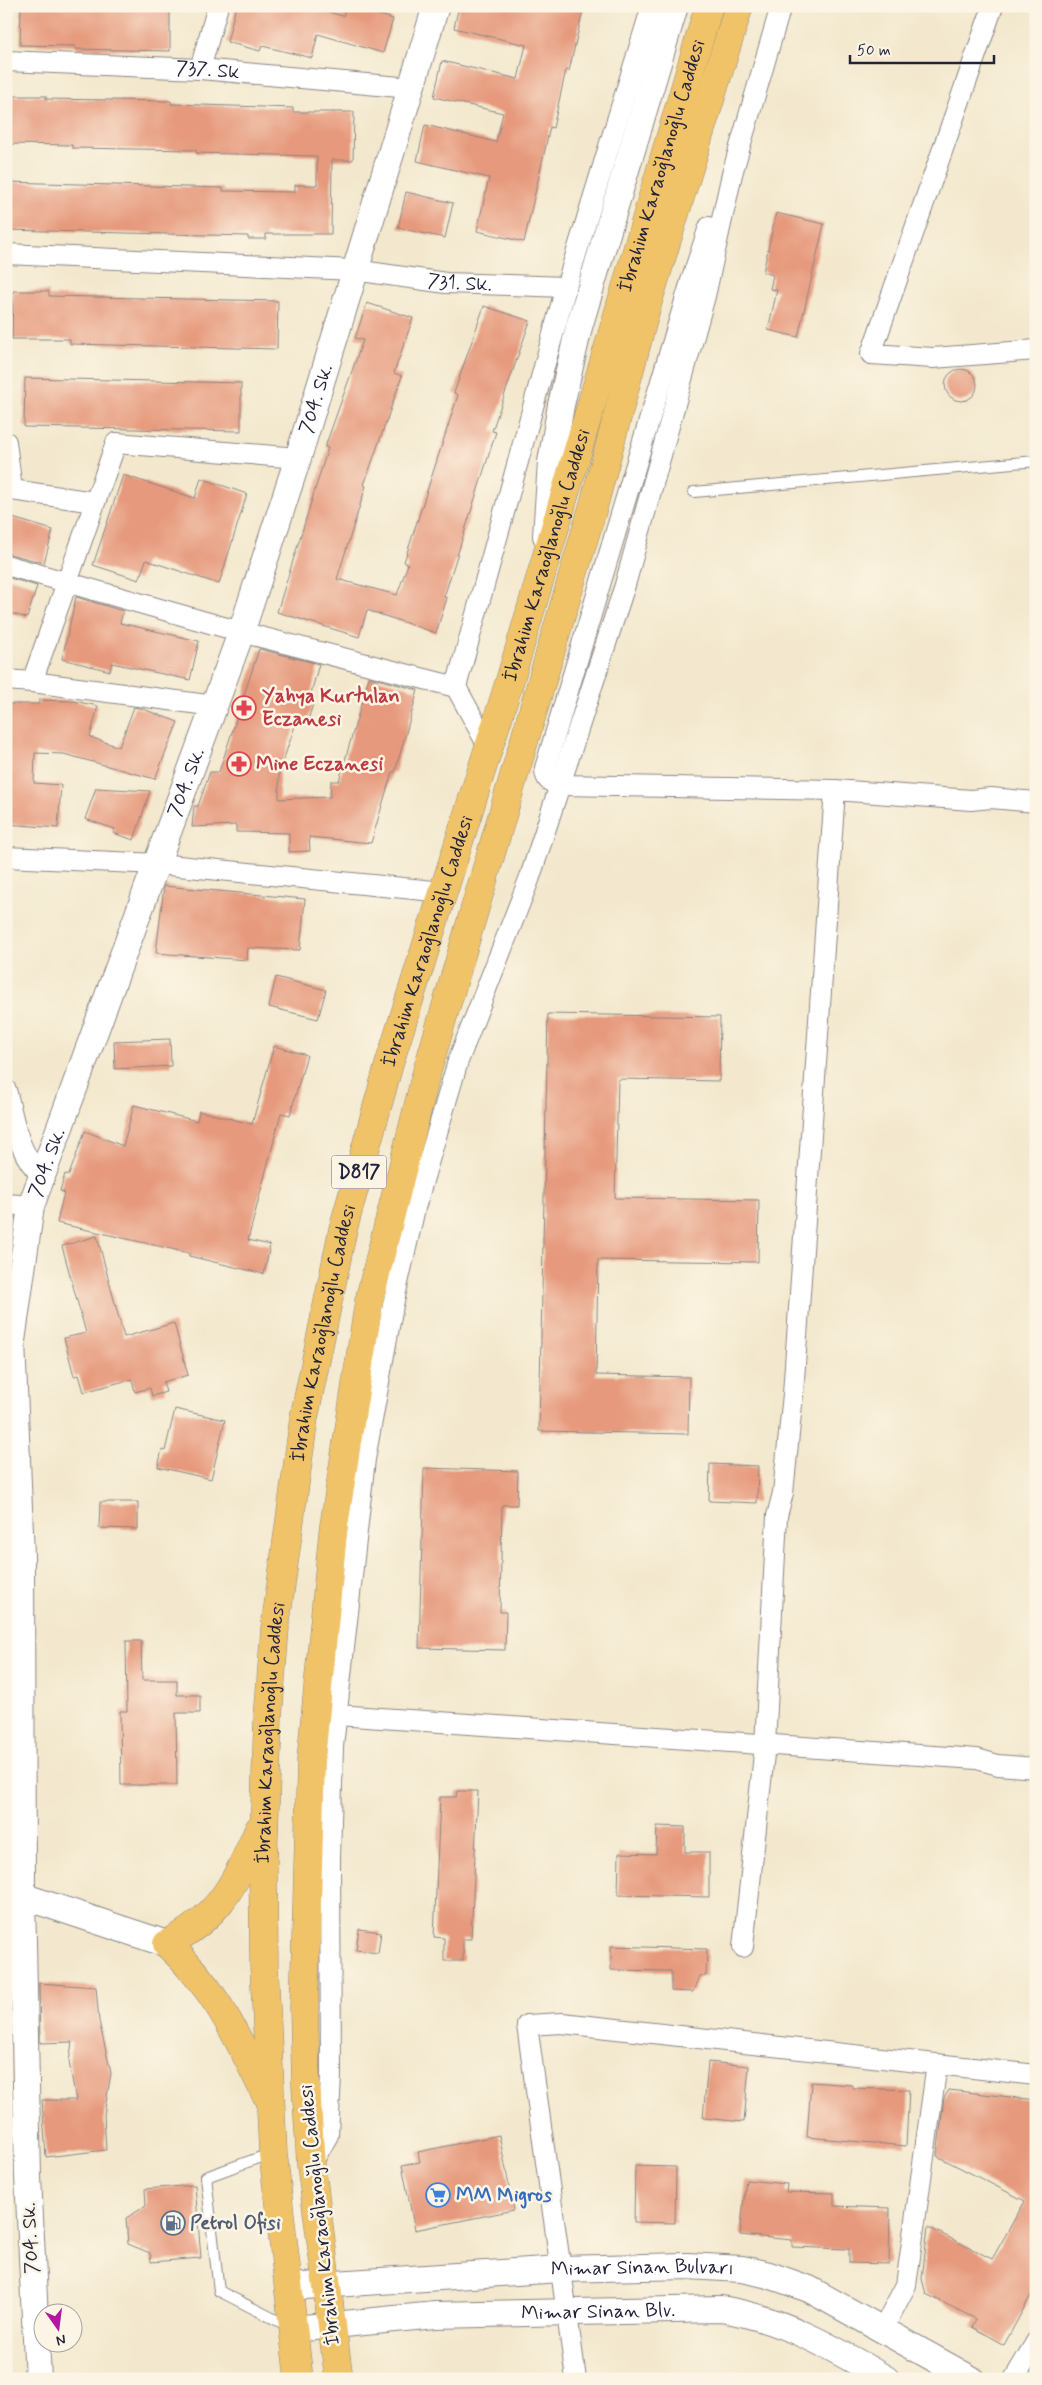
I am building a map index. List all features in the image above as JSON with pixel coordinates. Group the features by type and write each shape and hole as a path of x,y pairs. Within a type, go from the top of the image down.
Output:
{"highway":[{"name":"İbrahim Karaoğlanoğlu Caddesi","path":"299,2379 273,2153 264,1964 264,1816 275,1628 304,1418 343,1228 390,1061 544,565 709,6"},
{"name":"İbrahim Karaoğlanoğlu Caddesi","path":"339,2379 330,2325 311,2164 304,2008 311,1760 332,1532 369,1301 427,1071 594,504 647,305 739,6"},
{"path":"264,1816 236,1880 222,1901 205,1920 189,1932 167,1944 192,1968 218,2001 270,2103"}],"street":[{"path":"200,69 218,6"},
{"name":"704. Sk.","path":"38,2379 14,1896 14,1738 21,1556 9,1341 19,1205 42,1175 158,864 241,632 298,458 436,6"},
{"path":"488,746 456,687 566,287 652,6"},
{"path":"544,565 551,462 579,327 675,6"},
{"path":"311,2164 328,2135 329,2125 332,2066 331,1810 336,1715 366,1459 393,1305 415,1208 458,1061 530,877 626,585 705,296 732,174 781,6"},
{"path":"993,6 871,354 933,358 1036,350"},
{"name":"737. Sk","path":"6,61 200,69 411,88"},
{"path":"732,174 698,257 544,768 545,777 550,782 560,785 835,790 970,800 991,798 1036,802"},
{"name":"731. Sk.","path":"6,254 354,270 446,283 566,287"},
{"path":"6,442 12,490 94,502"},
{"path":"32,682 116,443 298,458"},
{"path":"626,496 649,501"},
{"path":"6,565 241,632 456,687"},
{"path":"6,680 215,706"},
{"path":"743,1947 765,1745 777,1516 783,1493 793,1394 835,790"},
{"path":"6,857 158,864 444,892"},
{"path":"6,1090 24,1152 31,1164 42,1175"},
{"path":"336,1715 977,1759 998,1765 1036,1768"},
{"path":"14,1896 167,1944"},
{"path":"576,2379 527,2025 562,2023 1036,2075"},
{"path":"883,2329 906,2285 937,2064"},
{"name":"Mimar Sinan Bulvarı","path":"289,2287 560,2269 687,2266 742,2268 810,2289 970,2379"},
{"name":"Mimar Sinan Blv.","path":"294,2329 435,2315 689,2308 742,2312 767,2319 823,2342 886,2379"},
{"path":"1014,2379 1036,2342"}],"lane":[{"path":"694,492 1036,461"},
{"path":"273,2153 206,2176 219,2291 294,2329"}],"building":[{"path":"21,6 170,6 170,51 75,49 75,46 20,45"},
{"path":"236,6 305,6 343,16 346,6 351,6 393,19 383,53 318,34 312,58 262,46 260,51 227,42"},
{"path":"459,6 584,6 569,71 566,70 553,128 550,127 524,242 477,231 489,178 417,161 425,125 496,142 503,113 434,97 442,61 518,79 526,45 454,28"},
{"path":"10,96 46,96 46,99 171,101 171,104 293,108 293,112 354,112 353,160 332,160 331,234 266,234 266,239 248,239 248,236 6,230 6,182 223,188 223,191 295,192 295,185 317,185 317,156 196,153 196,150 72,148 72,145 9,144"},
{"path":"406,192 453,203 445,238 398,228"},
{"path":"776,213 824,224 798,337 768,330 777,290 770,289 773,275 763,272"},
{"path":"13,291 49,291 49,296 278,301 277,349 70,344 70,339 12,339"},
{"path":"367,303 413,318 394,373 402,376 364,485 366,486 337,579 397,595 408,564 404,562 458,395 454,393 484,306 530,321 492,431 496,432 444,597 447,598 436,633 367,610 359,637 277,612 328,448 325,447 363,340 355,338"},
{"path":"961,369 967,370 972,374 976,379 976,391 972,396 967,400 961,401 955,400 950,396 946,391 945,385 946,379 950,374 955,370"},
{"path":"25,378 241,383 241,431 24,427"},
{"path":"123,475 195,498 201,478 247,494 219,584 146,560 139,580 93,565"},
{"path":"6,516 53,530 44,563 6,553"},
{"path":"6,577 37,586 27,618 6,612"},
{"path":"76,597 123,611 120,623 199,641 190,680 112,663 110,671 62,659"},
{"path":"259,649 319,664 310,697 315,698 307,723 297,720 279,773 279,799 330,797 331,781 339,781 369,677 418,690 395,772 392,772 371,843 309,837 310,851 289,852 289,833 236,832 236,825 192,827 194,806 198,806 210,772 219,772"},
{"path":"39,700 74,701 98,706 90,737 119,747 134,707 178,722 155,779 64,754 35,753 34,783 61,785 58,828 6,824 6,704 39,704"},
{"path":"96,788 150,791 134,840 113,833 115,829 85,819"},
{"path":"164,886 305,899 300,950 248,948 247,960 156,953"},
{"path":"276,977 326,990 318,1019 269,1007"},
{"path":"548,1014 720,1017 719,1081 618,1079 615,1198 759,1200 758,1262 598,1260 596,1375 689,1377 688,1434 539,1431"},
{"path":"170,1039 171,1066 115,1069 114,1041"},
{"path":"274,1046 307,1055 290,1115 281,1113 248,1240 270,1245 264,1274 189,1256 189,1253 57,1223 64,1192 60,1191 65,1174 69,1175 85,1131 123,1146 134,1105 197,1121 199,1111 252,1124"},
{"path":"97,1236 124,1337 174,1323 188,1375 163,1382 166,1392 152,1396 150,1388 135,1392 132,1379 84,1392 79,1375 74,1376 64,1338 86,1333 62,1246"},
{"path":"175,1409 225,1420 211,1479 158,1467 162,1450 165,1451"},
{"path":"710,1464 758,1466 757,1503 709,1501"},
{"path":"424,1468 518,1471 517,1505 502,1505 500,1612 506,1612 505,1650 419,1648"},
{"path":"100,1502 138,1502 138,1529 99,1528"},
{"path":"126,1641 141,1641 142,1680 177,1680 177,1695 200,1695 200,1713 176,1713 177,1785 121,1785 120,1711 127,1711"},
{"path":"457,1791 478,1791 471,1939 463,1939 463,1961 444,1961 444,1938 434,1937 440,1797 456,1797"},
{"path":"657,1826 685,1827 685,1852 709,1852 709,1897 618,1895 619,1853 656,1854"},
{"path":"359,1929 381,1932 378,1953 356,1950"},
{"path":"611,1946 707,1949 706,1976 699,1976 693,1992 671,1991 671,1971 611,1970"},
{"path":"39,1983 96,1987 99,2021 111,2073 104,2115 106,2150 46,2157 42,2100 76,2100 69,2062 72,2042 40,2043"},
{"path":"708,2062 749,2066 744,2122 703,2118"},
{"path":"811,2082 852,2085 852,2088 909,2090 906,2146 807,2137"},
{"path":"949,2090 1036,2100 1036,2286 1004,2345 972,2327 976,2319 926,2294 922,2279 928,2227 992,2259 1025,2201 937,2156 944,2098"},
{"path":"499,2135 514,2210 415,2230 402,2165 420,2162 418,2152"},
{"path":"635,2166 676,2167 675,2223 634,2222"},
{"path":"746,2180 787,2184 786,2192 834,2193 834,2206 890,2208 889,2264 849,2263 849,2249 792,2247 792,2240 740,2235"},
{"path":"195,2185 201,2258 151,2262 150,2253 128,2244 126,2218 146,2206 145,2189"}],"place":[{"name":"Yahya Kurtulan Eczanesi","path":"244,708"},
{"name":"Mine Eczanesi","path":"239,764"},
{"name":"MM Migros","path":"438,2195"},
{"name":"Petrol Ofisi","path":"173,2223"}]}
